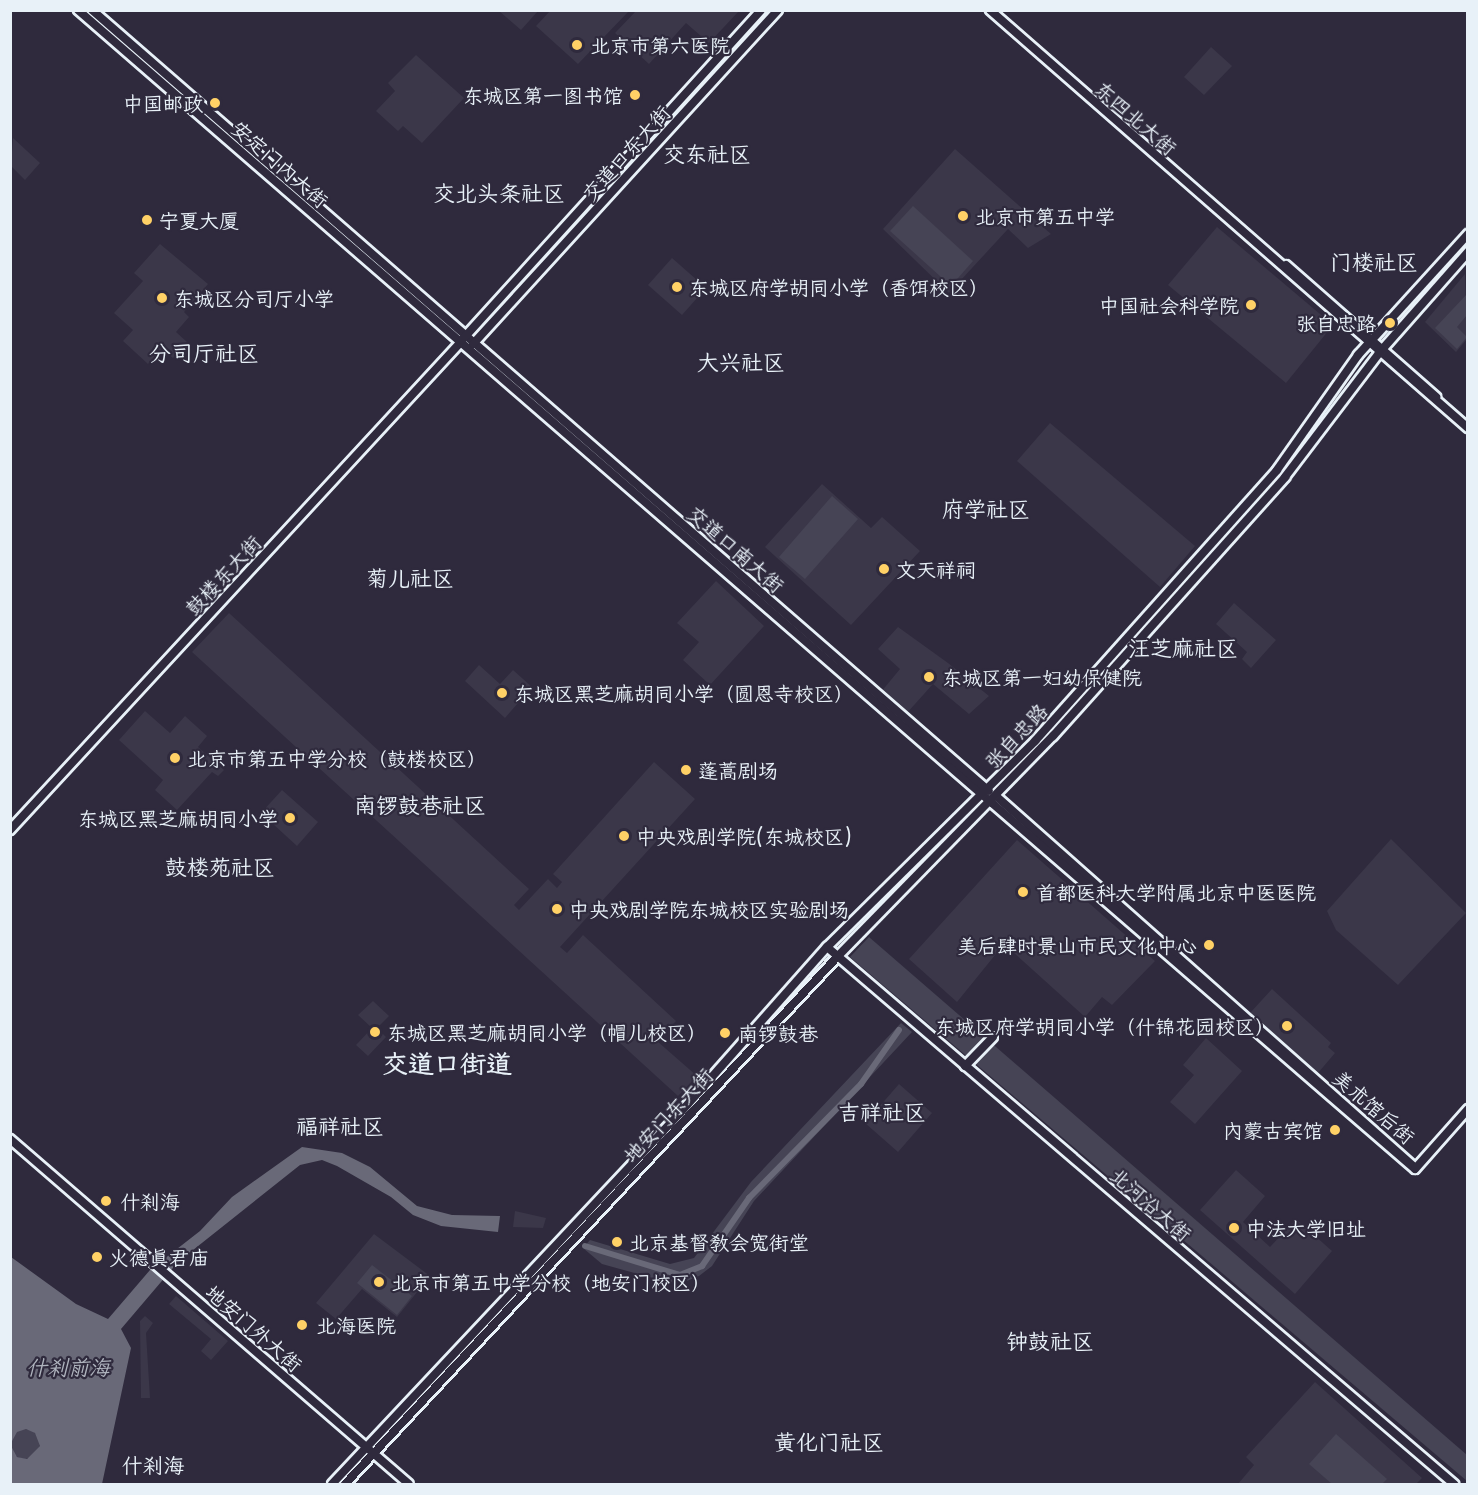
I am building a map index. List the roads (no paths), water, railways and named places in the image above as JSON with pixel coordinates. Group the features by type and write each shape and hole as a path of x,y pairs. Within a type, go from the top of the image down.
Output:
{"main road":[{"name":"安定门内大街","path":"78,10 462,340"},
{"name":"安定门内大街","path":"92,10 462,340"},
{"name":"交道口东大街","path":"462,340 761,10"},
{"name":"交道口东大街","path":"473,344 778,10"},
{"name":"东四北大街","path":"990,10 1262,249 1371,341 1467,429"},
{"name":"张自忠路","path":"983,790 991,788 1035,741 1277,470 1371,341 1467,234"},
{"name":"张自忠路","path":"994,800 1285,477 1381,350 1467,252"},
{"name":"交道口南大街","path":"462,340 473,344 983,790"},
{"name":"交道口南大街","path":"462,340 983,790"},
{"name":"鼓楼东大街","path":"10,830 462,340"},
{"path":"983,790 994,800"},
{"name":"地安门东大街","path":"370,1451 680,1113 827,947 983,790"},
{"name":"地安门东大街","path":"370,1451 838,956 994,800"},
{"name":"美术馆后街","path":"994,800 1415,1168 1467,1109"},
{"name":"北河沿大街","path":"827,947 1454,1485"},
{"path":"965,1066 993,1037"},
{"name":"地安门外大街","path":"10,1139 409,1485"},
{"path":"332,1485 370,1451"},
{"path":"345,1485 370,1451"}],"water":[{"name":"什刹前海","path":"302,1147 342,1153 370,1167 417,1206 452,1215 500,1216 498,1232 441,1226 413,1215 391,1197 337,1166 322,1160 300,1165 178,1262 121,1329 131,1348 102,1484 11,1484 11,1446 17,1457 27,1459 40,1446 35,1433 26,1429 17,1432 11,1443 11,1257 76,1304 108,1319 150,1270 200,1231 232,1197"}],"waterway":[{"path":"585,1246 680,1275 702,1266 749,1198 861,1084 899,1030"}],"place":[{"name":"北京市第六医院","path":"577,45"},
{"name":"东城区第一图书馆","path":"635,95"},
{"name":"中国邮政","path":"215,103"},
{"name":"北京市第五中学","path":"963,216"},
{"name":"宁夏大厦","path":"147,220"},
{"name":"东城区府学胡同小学（香饵校区）","path":"677,287"},
{"name":"东城区分司厅小学","path":"162,298"},
{"name":"中国社会科学院","path":"1251,305"},
{"name":"张自忠路","path":"1390,323"},
{"name":"文天祥祠","path":"884,569"},
{"name":"东城区第一妇幼保健院","path":"929,677"},
{"name":"东城区黑芝麻胡同小学（圆恩寺校区）","path":"502,693"},
{"name":"北京市第五中学分校（鼓楼校区）","path":"175,758"},
{"name":"蓬蒿剧场","path":"686,770"},
{"name":"东城区黑芝麻胡同小学","path":"290,818"},
{"name":"中央戏剧学院(东城校区)","path":"624,836"},
{"name":"首都医科大学附属北京中医医院","path":"1023,892"},
{"name":"中央戏剧学院东城校区实验剧场","path":"557,909"},
{"name":"美后肆时景山市民文化中心","path":"1209,945"},
{"name":"东城区府学胡同小学（什锦花园校区）","path":"1287,1026"},
{"name":"东城区黑芝麻胡同小学（帽儿校区）","path":"375,1032"},
{"name":"南锣鼓巷","path":"725,1033"},
{"name":"内蒙古宾馆","path":"1335,1130"},
{"name":"什刹海","path":"106,1201"},
{"name":"中法大学旧址","path":"1234,1228"},
{"name":"北京基督教会宽街堂","path":"617,1242"},
{"name":"火德真君庙","path":"97,1257"},
{"name":"北京市第五中学分校（地安门校区）","path":"379,1282"},
{"name":"北海医院","path":"302,1325"}],"district":[{"name":"交东社区","path":"707,153"},
{"name":"交北头条社区","path":"499,192"},
{"name":"门楼社区","path":"1374,261"},
{"name":"分司厅社区","path":"204,352"},
{"name":"大兴社区","path":"741,361"},
{"name":"府学社区","path":"986,508"},
{"name":"菊儿社区","path":"410,577"},
{"name":"汪芝麻社区","path":"1183,647"},
{"name":"南锣鼓巷社区","path":"420,804"},
{"name":"鼓楼苑社区","path":"220,866"},
{"name":"交道口街道","path":"447,1063"},
{"name":"吉祥社区","path":"882,1111"},
{"name":"福祥社区","path":"340,1125"},
{"name":"钟鼓社区","path":"1050,1340"},
{"name":"黄化门社区","path":"829,1441"},
{"name":"什刹海","path":"153,1464"}]}
